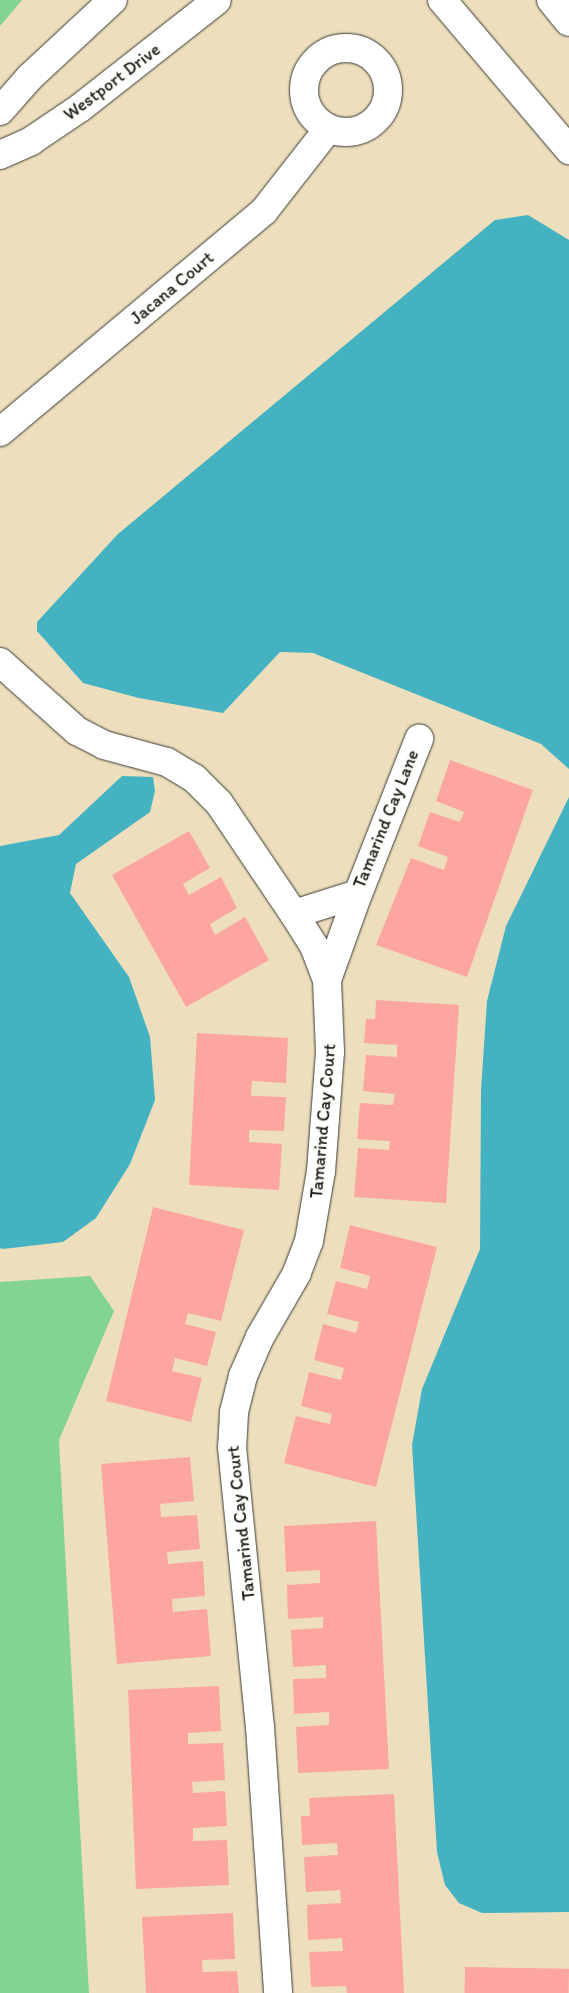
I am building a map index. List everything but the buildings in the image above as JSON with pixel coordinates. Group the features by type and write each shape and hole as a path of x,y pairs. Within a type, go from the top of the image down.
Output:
{"street":[{"path":"0,111 30,78 113,0"},
{"name":"Westport Drive","path":"0,155 30,141 80,108 217,0"},
{"path":"442,0 569,150"},
{"path":"550,0 569,22"},
{"name":"Jacana Court","path":"0,432 264,211 328,129"},
{"name":"Tamarind Cay Court","path":"0,662 77,731 104,745 167,762 194,778 219,803 294,914 314,946 327,980 330,1052 321,1171 310,1241 297,1273 260,1337 243,1376 234,1413 232,1447 260,1727 278,1993"},
{"name":"Tamarind Cay Lane","path":"294,914 358,894 419,739"},
{"name":"Tamarind Cay Court","path":"327,980 358,894"}],"green space":[{"path":"0,0 22,0 0,26"},
{"path":"90,1276 114,1311 59,1440 89,1993 0,1993 0,1282"}],"water":[{"path":"528,215 569,240 569,769 541,744 313,653 280,652 223,713 139,698 83,683 37,631 37,622 118,534 495,220"},
{"path":"122,776 153,777 155,791 150,812 76,864 70,893 129,977 150,1037 155,1100 130,1164 96,1218 63,1242 3,1249 0,1248 0,846 59,835"},
{"path":"569,797 569,1912 482,1913 459,1903 445,1885 437,1852 412,1445 422,1389 480,1249 481,1090 487,1001 506,926"}]}
